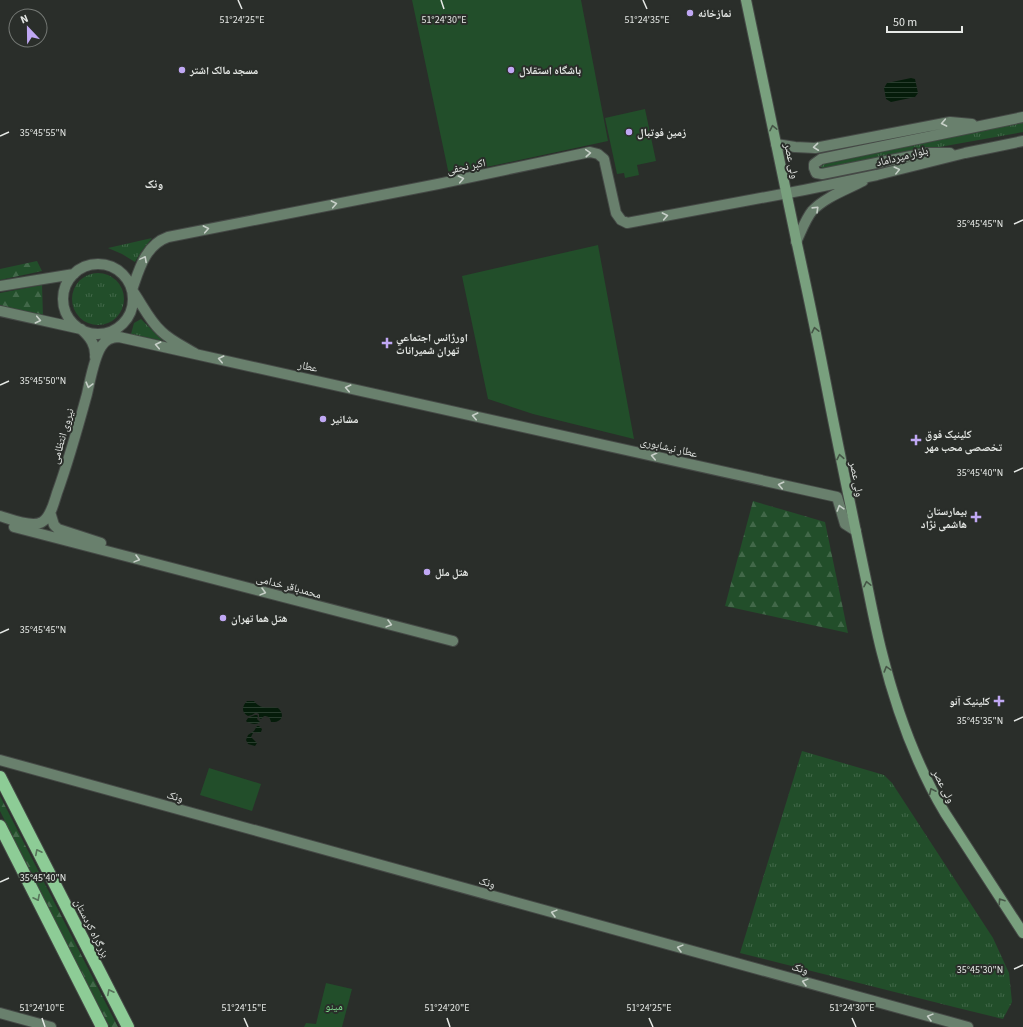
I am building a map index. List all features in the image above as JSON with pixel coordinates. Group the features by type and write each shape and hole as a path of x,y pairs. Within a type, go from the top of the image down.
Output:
{"highway":[{"name":"بزرگراه کردستان","path":"0,777 128,1027"},
{"path":"0,826 102,1027"}],"main road":[{"name":"ولی عصر","path":"746,0 882,653 903,723 934,794 944,813 1023,933"},
{"name":"بلوار میرداماد","path":"965,153 926,153 822,174 816,173 814,168 814,164 820,159 1023,117"},
{"path":"776,144 815,148 950,122 982,125"},
{"name":"بلوار میرداماد","path":"787,196 965,153 1023,141"},
{"name":"اکبر نجفی","path":"132,290 142,261 148,252 160,240 168,236 438,184 590,152 598,154 604,159 616,214 621,220 627,223 787,196"},
{"path":"796,242 806,220 812,211 820,204 877,175"},
{"path":"0,311 81,329 92,333 103,333 114,329 123,322 130,313 133,302 130,284 118,270 107,265 95,264 84,267 74,274 66,286 64,292 64,307 70,320 81,329"},
{"path":"0,286 74,274"},
{"path":"132,290 150,318 162,332 196,354"},
{"name":"نیروی انتظامی","path":"81,329 88,336 95,347 96,352 94,365"},
{"name":"عطار","path":"100,348 108,340 113,337 118,337 513,425"},
{"name":"نیروی انتظامی","path":"50,512 66,469 100,348"},
{"name":"عطار نیشابوری","path":"513,425 837,497 845,524 856,531"},
{"path":"0,516 35,524 41,522 50,512"},
{"name":"محمدباقر خدامی","path":"50,512 54,525 58,529 111,546 119,554"},
{"name":"محمدباقر خدامی","path":"0,523 453,641"},
{"name":"ونک","path":"0,760 968,1027"},
{"path":"0,1013 51,1027"}],"green space":[{"name":"باشگاه استقلال","path":"412,0 581,0 608,141 449,175"},
{"name":"زمین فوتبال","path":"645,109 656,161 637,165 639,175 625,178 624,173 617,174 605,118"},
{"path":"1023,122 1023,132 822,168 820,166 821,163"},
{"path":"152,238 135,262 108,248"},
{"path":"598,245 634,439 533,414 488,399 462,276"},
{"path":"37,261 42,271 0,280 0,269"},
{"path":"93,273 103,273 117,280 124,294 124,304 117,318 103,325 93,325 83,321 76,314 72,304 72,294 76,284 83,277"},
{"path":"42,285 43,316 0,305 0,293"},
{"path":"141,319 163,341 131,334 134,323"},
{"path":"753,501 825,522 848,633 725,606"},
{"path":"802,751 884,775 892,783 993,938 1009,973 1012,1002 1003,1019 740,953"},
{"path":"209,768 261,784 252,811 200,795"},
{"path":"0,796 118,1027 110,1027 97,1003 0,811"},
{"name":"مینو","path":"326,983 352,989 342,1027 304,1027 306,1023 316,1024"}],"shaded area":[{"path":"911,78 915,79 918,93 915,97 891,102 886,99 884,88 887,83"},
{"path":"247,701 254,701 262,707 278,708 282,713 280,720 271,722 270,718 267,716 264,716 261,719 257,713 248,716 243,711 244,705"},
{"path":"255,715 258,716 257,719 260,722 259,723 252,724 246,721 248,718"},
{"path":"257,726 262,729 261,732 253,733 251,737 257,743 255,746 248,744 246,740 248,735 254,731"}],"place":[{"name":"نمازخانه","path":"690,13"},
{"name":"مسجد مالک اشتر","path":"182,70"},
{"name":"باشگاه استقلال","path":"511,70"},
{"name":"زمین فوتبال","path":"629,132"},
{"name":"اورژانس اجتماعي تهران شميرانات","path":"387,343"},
{"name":"مشانیر","path":"323,419"},
{"name":"کلینیک فوق تخصصی محب مهر","path":"916,440"},
{"name":"بیمارستان هاشمی نژاد","path":"976,517"},
{"name":"هتل ملل","path":"427,572"},
{"name":"هتل هما تهران","path":"223,618"},
{"name":"کلینیک آنو","path":"999,701"}],"district":[{"name":"ونک","path":"154,184"}]}
